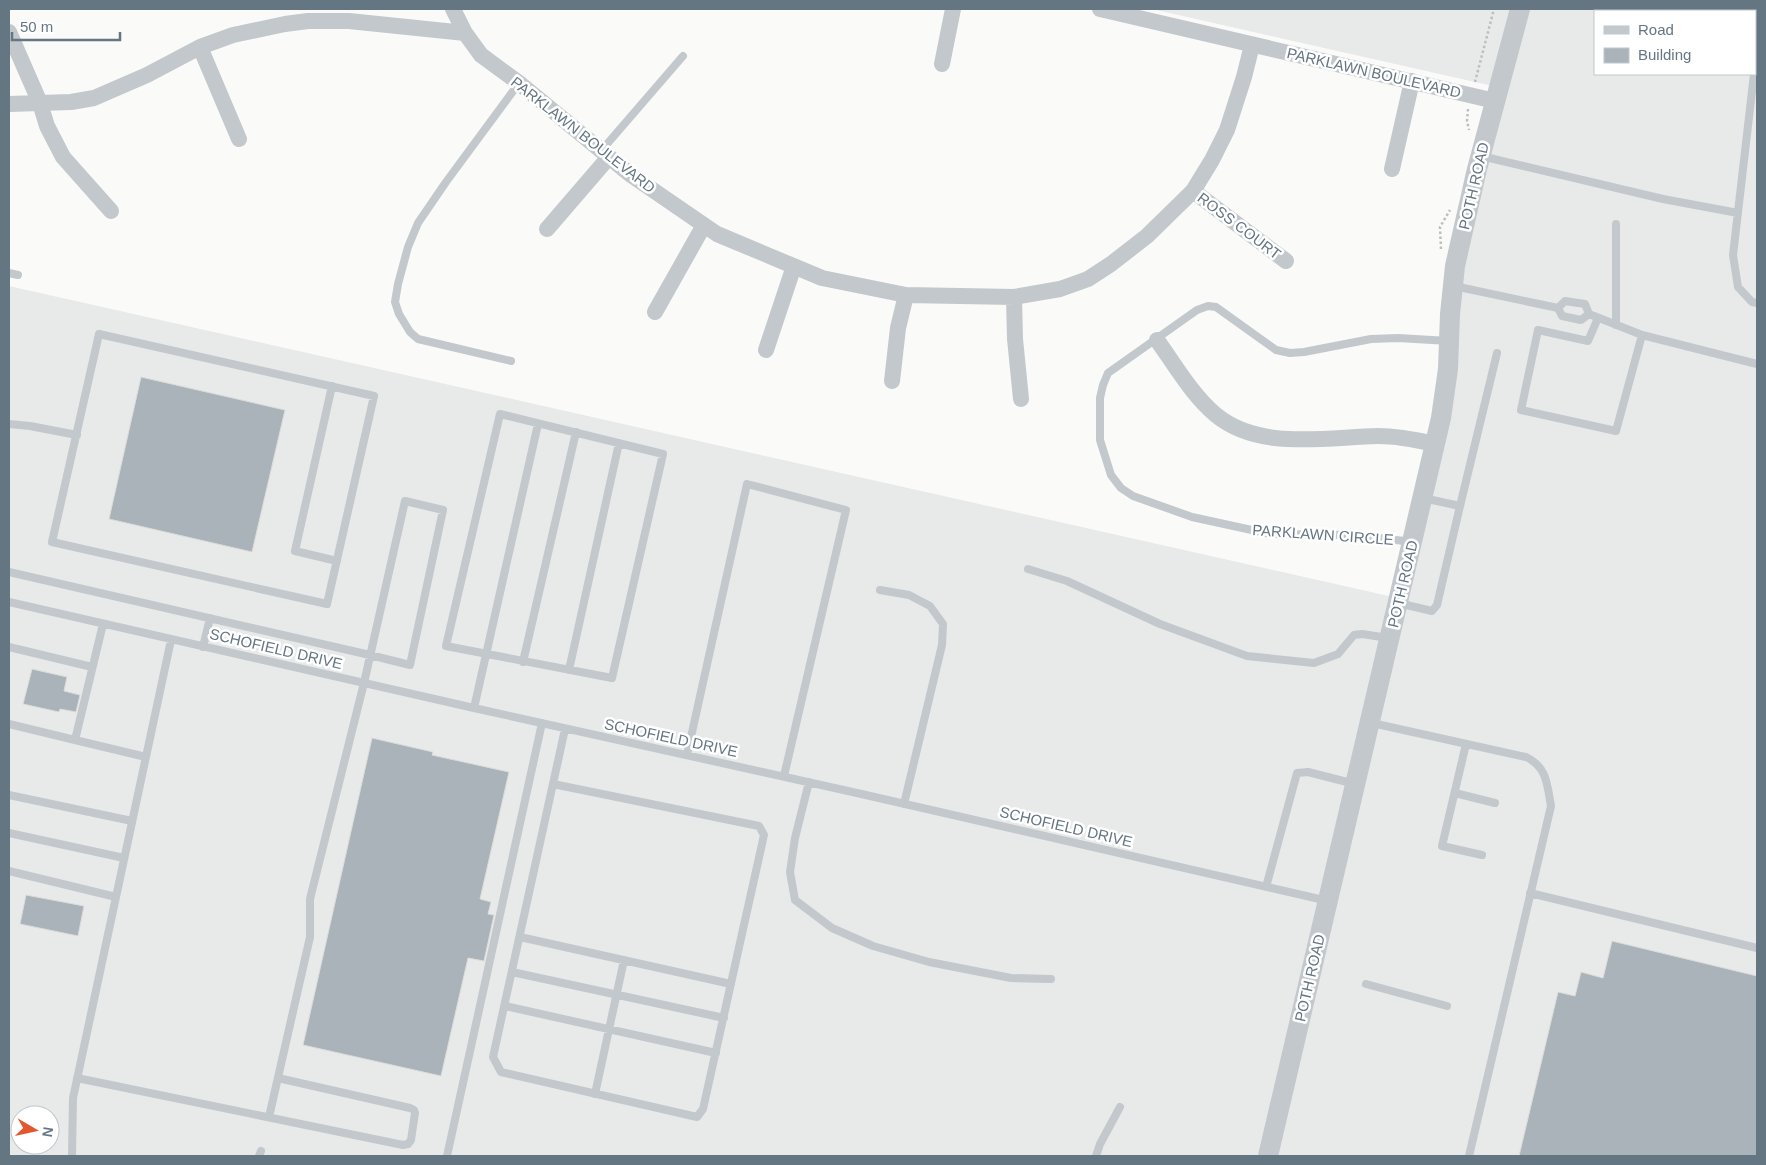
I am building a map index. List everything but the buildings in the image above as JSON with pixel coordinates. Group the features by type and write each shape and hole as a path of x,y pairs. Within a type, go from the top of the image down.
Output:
{"street":[{"name":"PARKLAWN BOULEVARD","path":"453,9 465,33 481,55 519,83 631,175 704,226 717,234 822,278 906,295 1014,297 1060,290 1088,279 1111,264 1147,236 1193,191 1212,160 1227,130 1244,77 1252,44"},
{"path":"942,64 953,9"},
{"name":"PARKLAWN BOULEVARD","path":"1100,9 1495,101"},
{"name":"POTH ROAD","path":"1268,1156 1435,444 1446,391 1452,286 1460,245 1480,156 1520,9"},
{"path":"9,104 71,102 94,98 200,47 233,35 270,26 308,21 349,21 465,33"},
{"path":"9,32 40,103 47,126 63,157 111,211"},
{"path":"200,47 239,139"},
{"path":"1392,169 1412,81"},
{"path":"547,229 605,154"},
{"name":"ROSS COURT","path":"1193,191 1286,261"},
{"path":"655,312 704,226"},
{"path":"766,350 794,266"},
{"path":"892,381 898,328 906,295"},
{"path":"1014,297 1015,338 1021,399"},
{"path":"1157,340 1203,403 1217,416 1239,428 1273,439 1304,440 1381,436 1435,444"}],"lane":[{"path":"605,154 683,56"},
{"path":"1754,75 1733,255 1738,287 1752,302 1757,303"},
{"path":"511,361 418,338 410,332 399,314 395,302 408,247 418,223 519,83"},
{"path":"1480,156 1663,199 1738,213"},
{"path":"1616,224 1616,325"},
{"path":"9,273 18,275"},
{"path":"1452,286 1558,308"},
{"path":"1558,308 1565,301 1571,300 1585,304 1589,314 1642,335 1757,364"},
{"name":"PARKLAWN CIRCLE","path":"1413,542 1356,535 1270,534 1192,517 1133,496 1121,488 1111,475 1100,440 1100,398 1108,373 1197,310 1208,306 1216,307 1276,350 1304,352 1371,339 1398,338 1449,341"},
{"path":"1558,308 1562,316 1580,320 1589,314"},
{"path":"1598,318 1588,341 1538,330 1521,410 1616,431 1642,335"},
{"path":"100,334 332,386 374,396 327,604 52,542 100,334"},
{"path":"1398,602 1432,611 1437,605 1497,353"},
{"path":"332,386 295,551 337,561"},
{"path":"500,414 576,432 663,454 612,678 446,646 500,414"},
{"path":"9,424 77,435"},
{"path":"474,708 538,424"},
{"path":"523,662 576,432"},
{"path":"569,670 620,443"},
{"path":"687,755 747,484 846,510 784,776"},
{"path":"1423,498 1460,506"},
{"path":"9,572 210,618 370,656 410,665 443,510 405,501 370,656 364,683 310,899 310,937 269,1117"},
{"path":"1028,569 1067,581 1160,624 1247,656 1314,663 1338,654 1354,635 1362,634 1390,638"},
{"path":"880,590 909,595 930,606 943,624 942,644 904,804"},
{"name":"SCHOFIELD DRIVE","path":"9,602 565,729 784,776 1328,901"},
{"path":"203,647 210,618"},
{"path":"75,740 102,624"},
{"path":"72,1156 73,1098 171,640"},
{"path":"9,647 92,666"},
{"path":"1370,722 1526,756 1535,761 1542,769 1545,777 1551,806 1469,1156"},
{"path":"447,1156 542,723"},
{"path":"9,724 146,757"},
{"path":"553,784 759,826 764,835 703,1110 696,1117 501,1072 493,1057 565,729"},
{"path":"1466,744 1442,846 1482,855"},
{"path":"1266,887 1297,774 1308,772 1355,784"},
{"path":"809,782 790,872 795,900 832,928 872,946 929,962 1011,978 1051,979"},
{"path":"1455,793 1495,803"},
{"path":"9,795 132,821"},
{"path":"9,833 124,858"},
{"path":"9,872 10,870 116,897"},
{"path":"1530,894 1757,948"},
{"path":"520,937 731,984"},
{"path":"595,1094 624,960"},
{"path":"512,972 724,1018"},
{"path":"1366,984 1447,1006"},
{"path":"505,1006 716,1053"},
{"path":"77,1078 403,1145 408,1144 411,1140 416,1113 414,1110 278,1078"},
{"path":"1096,1156 1100,1144 1120,1107"}],"shaded area":[{"path":"1152,9 1757,9 1757,1156 9,1156 9,286 1402,599 1453,303 1497,87"}]}
